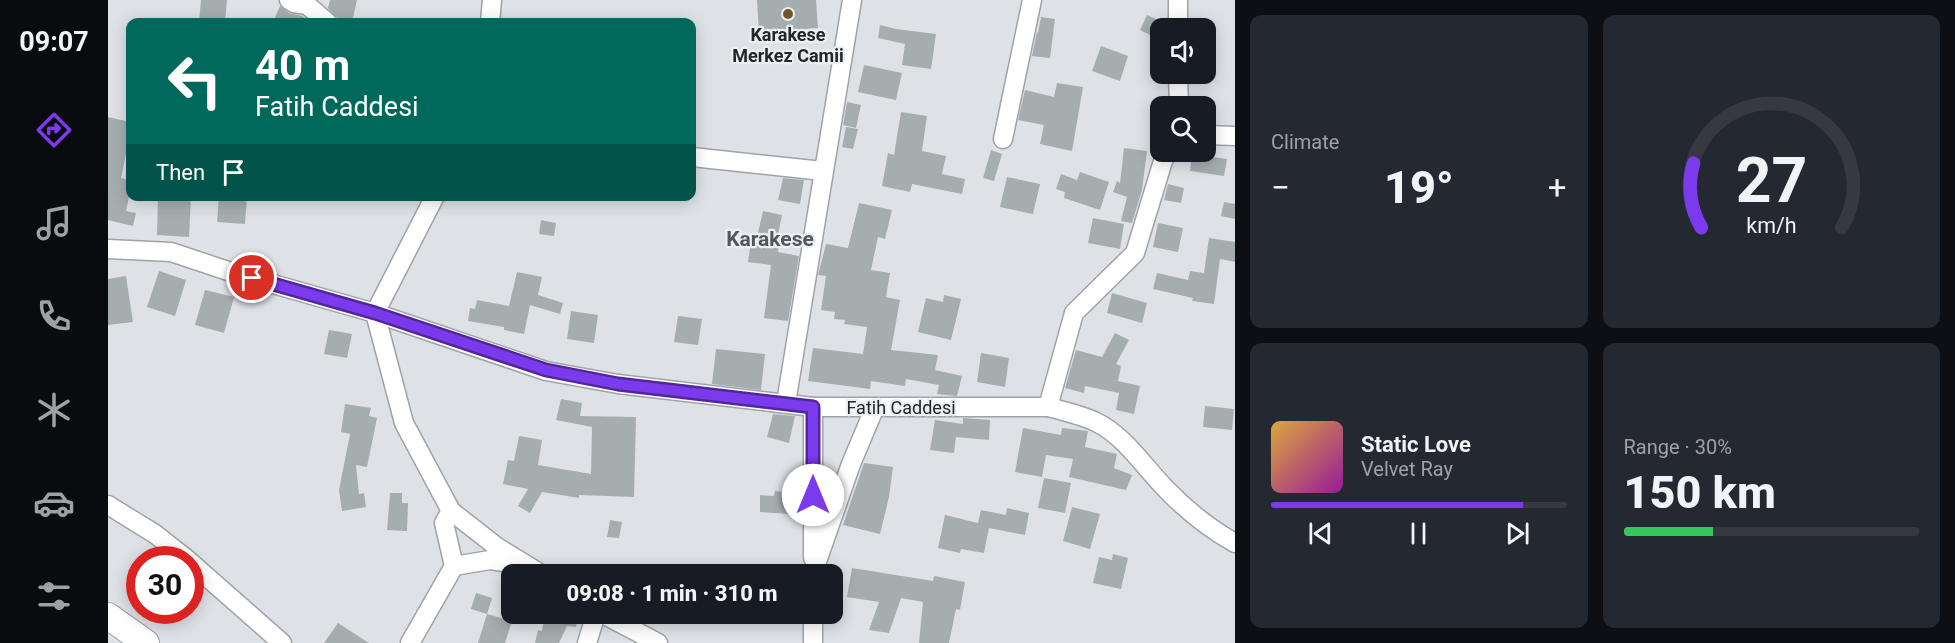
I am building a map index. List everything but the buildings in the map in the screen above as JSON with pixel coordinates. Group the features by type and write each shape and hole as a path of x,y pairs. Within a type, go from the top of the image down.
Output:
{"highway":[{"path":"108,616 146,643"}],"street":[{"path":"289,0 307,5 322,18"},
{"path":"490,18 492,0"},
{"path":"786,403 852,0"},
{"path":"1003,139 1032,0"},
{"path":"1178,0 1178,18"},
{"path":"1216,135 1235,136"},
{"path":"696,158 823,171"},
{"path":"1048,407 1074,313 1135,254 1163,162"},
{"path":"432,201 375,313 404,423 451,511 497,547 524,564"},
{"name":"Fatih Caddesi","path":"108,249 171,252 231,272 375,313 546,370 618,384 813,407 1048,407 1072,413 1098,423 1120,438 1167,490 1216,533 1235,543"},
{"path":"813,407 813,564"},
{"path":"816,564 851,465 875,407"},
{"path":"108,505 170,546"},
{"path":"411,643 454,566 444,523 451,511"},
{"path":"454,566 490,560 508,564"},
{"path":"204,574 282,643"},
{"path":"587,643 593,624"},
{"path":"622,624 658,643"},
{"path":"813,624 813,643"}],"place":[{"name":"Karakese Merkez Camii","path":"788,14"}],"district":[{"name":"Karakese","path":"770,239"}],"route":[{"path":"252,278 375,313 546,370 618,384 813,407 813,495"}]}
